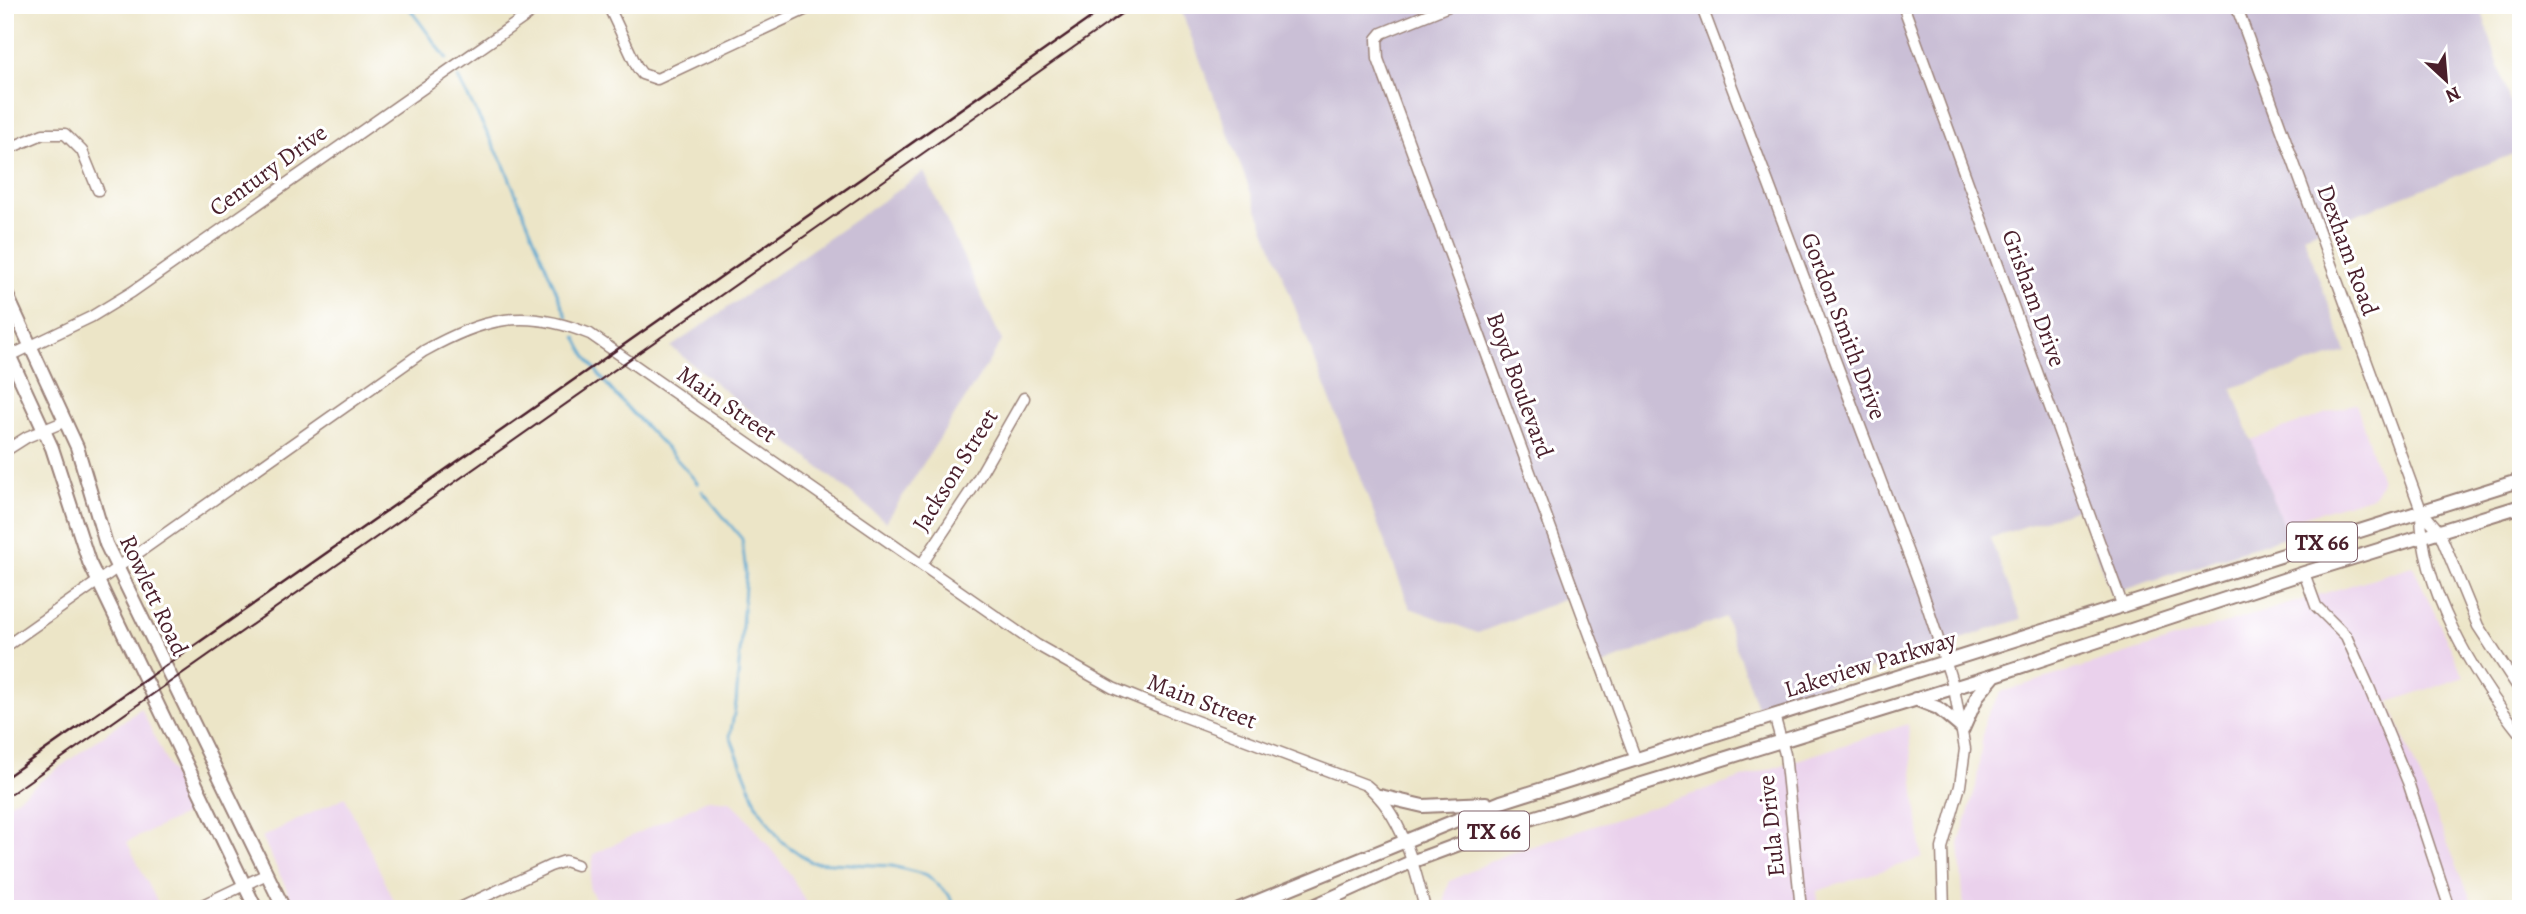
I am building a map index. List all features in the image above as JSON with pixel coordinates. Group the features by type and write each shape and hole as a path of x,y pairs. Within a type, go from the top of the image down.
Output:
{"main road":[{"name":"Rowlett Road","path":"5,291 77,447 99,524 118,567 284,909"},
{"name":"Rowlett Road","path":"8,351 44,430 71,514 98,582 256,909"},
{"name":"Lakeview Parkway","path":"1239,909 1403,839 1501,802 2521,480"},
{"name":"Lakeview Parkway","path":"1307,909 1411,862 1516,823 1954,688 2304,573 2521,506"},
{"path":"2123,607 2130,629"},
{"path":"1915,699 1938,708 1963,729 1979,695 1995,675"},
{"path":"1636,760 1654,779"},
{"path":"1636,760 1637,785"},
{"path":"1380,796 1423,806 1501,802"}],"street":[{"name":"Century Drive","path":"8,351 32,346 91,317 132,292 542,5"},
{"path":"608,5 642,74 649,78 664,78 816,5"},
{"name":"Boyd Boulevard","path":"1451,5 1389,29 1377,39 1378,59 1636,760"},
{"name":"Gordon Smith Drive","path":"1701,5 1947,663 1954,688 1965,749 1961,786 1942,848 1944,909"},
{"name":"Grisham Drive","path":"1903,5 2123,607"},
{"name":"Dexham Road","path":"2236,5 2421,510 2421,537 2438,590 2480,679 2521,735"},
{"path":"5,150 43,134 65,134 82,151 98,190"},
{"name":"Main Street","path":"5,647 425,351 473,326 519,318 549,320 590,334 1037,645 1113,688 1213,729 1320,766 1366,785 1380,796"},
{"name":"Jackson Street","path":"922,564 972,489 1024,398"},
{"path":"5,451 66,421"},
{"name":"Dexham Road","path":"2421,510 2439,531 2478,626 2521,692"},
{"path":"2304,573 2316,606 2343,629 2368,685 2408,782 2450,909"},
{"name":"Eula Drive","path":"1774,715 1782,739 1801,909"},
{"path":"1380,796 1403,839 1425,909"},
{"path":"458,909 551,866 565,861 577,865"},
{"path":"194,909 267,874"}],"shaded area":[{"path":"1179,5 2480,5 2521,139 2521,151 2303,235 2346,352 2232,388 2287,536 2111,594 2080,508 1990,538 2021,619 1757,707 1725,617 1597,667 1570,597 1478,633 1410,608"},
{"path":"924,172 1002,341 886,522 671,347"},
{"path":"2356,403 2381,481 2377,491 2373,496 2282,523 2251,440"},
{"path":"2413,566 2464,677 2389,702 2475,909 1964,909 1959,844 1976,786 1985,719 2001,692"},
{"path":"141,708 190,812 127,842 159,905 151,909 5,909 5,807"},
{"path":"1908,724 1922,858 1817,891 1819,909 1445,909 1445,895 1450,881 1502,856"},
{"path":"345,797 398,909 296,909 262,837"},
{"path":"709,799 730,801 743,813 791,875 809,909 600,909 589,887 594,854"}],"waterway":[{"path":"407,5 447,59"},
{"path":"458,78 504,165 567,317"},
{"path":"576,337 600,376 698,484"},
{"path":"702,491 742,539 746,574 736,703 730,736 758,807 781,841 811,862 892,866 927,875 949,895 955,909"}],"tram line":[{"path":"5,798 1134,5"}],"railway":[{"path":"5,778 1109,5"}]}
